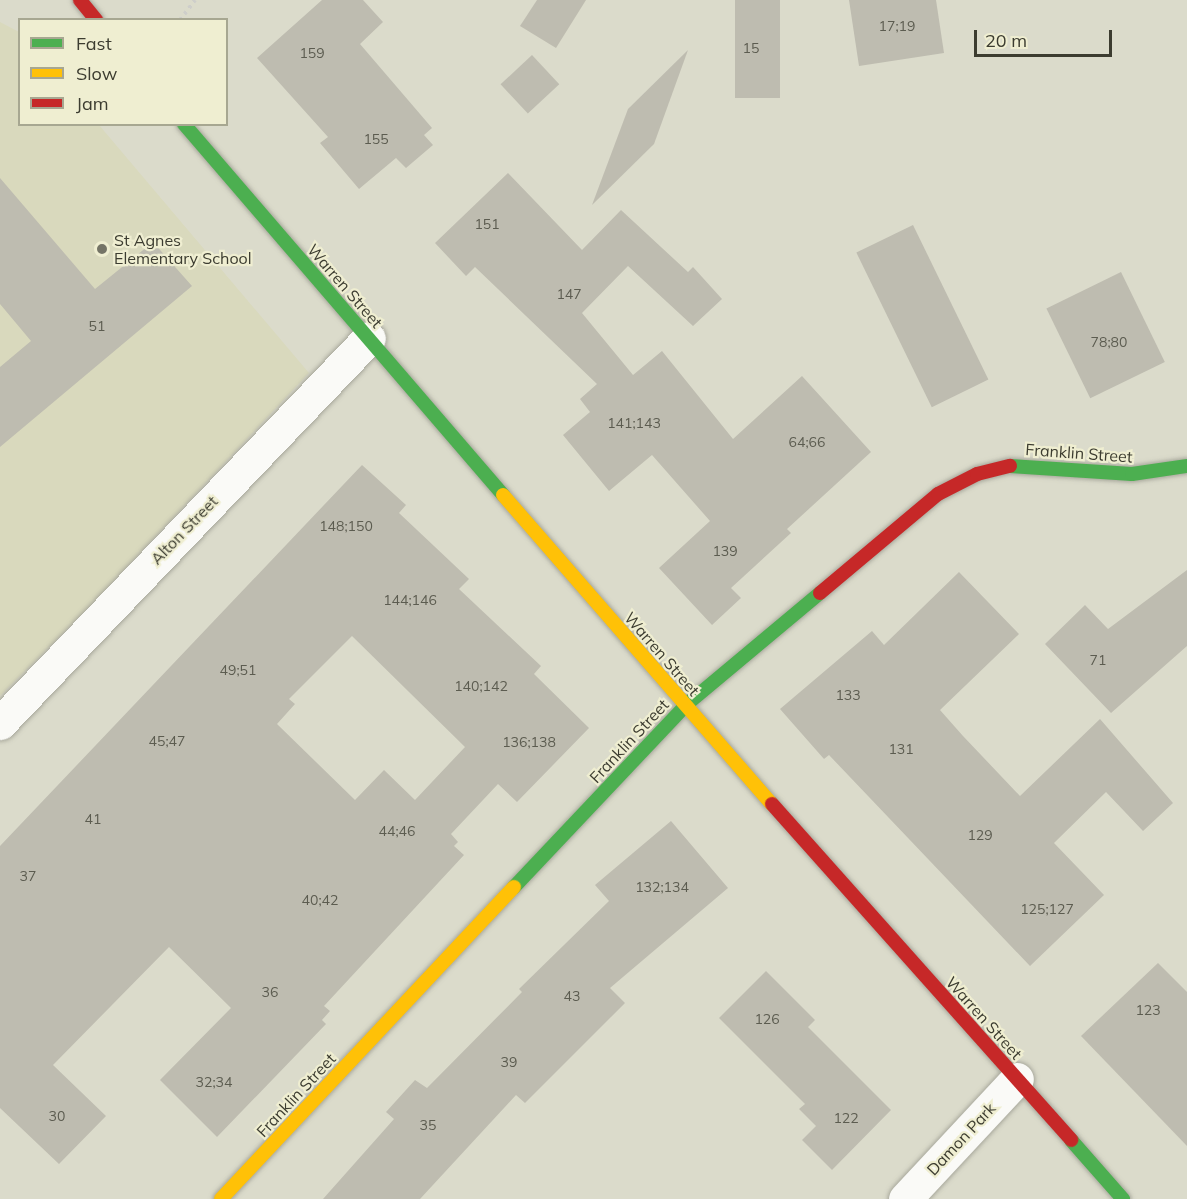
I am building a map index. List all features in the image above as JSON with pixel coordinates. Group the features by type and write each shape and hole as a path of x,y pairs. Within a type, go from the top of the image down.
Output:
{"main road":[{"path":"80,0 94,18"},
{"name":"Warren Street","path":"186,126 686,705 1123,1199"},
{"name":"Franklin Street","path":"221,1199 686,705 938,494 960,481 1012,465 1132,474 1187,466"}],"street":[{"name":"Alton Street","path":"0,723 369,338"},
{"name":"Damon Park","path":"905,1199 1017,1079"}],"path":[{"path":"182,18 195,0"}],"shaded area":[{"name":"St Agnes Elementary School","path":"0,22 18,31 18,126 100,126 309,373 90,606 0,696"}],"building":[{"path":"322,0 363,0 383,22 360,44 432,128 424,135 433,145 406,168 396,158 359,189 320,143 328,137 257,58"},
{"path":"537,0 586,0 556,48 520,26"},
{"path":"735,0 780,0 780,98 735,98"},
{"path":"849,0 936,0 944,53 859,66"},
{"path":"688,50 654,144 592,205 628,109"},
{"path":"532,55 559,84 528,114 501,84"},
{"path":"508,173 582,250 621,210 688,272 693,267 722,299 693,326 628,266 582,313 633,375 662,351 733,439 802,376 871,452 787,529 791,533 731,588 741,598 712,625 659,568 710,521 652,455 609,491 563,435 590,412 580,399 597,384 475,267 466,276 435,243"},
{"path":"0,178 95,289 153,242 192,286 0,447 0,367 31,341 0,304"},
{"path":"913,225 988,380 932,407 856,253"},
{"path":"1121,272 1165,362 1090,398 1046,308"},
{"path":"362,465 406,505 399,513 469,579 459,589 541,666 534,674 589,728 517,802 498,784 451,834 458,842 454,846 464,855 324,1006 330,1011 322,1020 326,1024 217,1137 160,1080 231,1008 169,947 53,1065 106,1116 59,1164 0,1108 0,846","holes":["352,636 465,747 415,800 384,770 355,800 277,724 295,704 289,699"]},
{"path":"1187,570 1187,646 1111,713 1045,644 1085,605 1108,629"},
{"path":"959,572 1019,634 940,710 963,736 1020,796 1100,719 1173,803 1143,831 1106,792 1054,843 1104,895 1030,966 829,755 824,759 780,709 872,631 884,645"},
{"path":"671,821 728,888 610,988 625,1003 525,1103 516,1095 420,1199 323,1199 394,1119 386,1112 415,1080 427,1088 522,992 519,989 609,901 595,885"},
{"path":"1158,963 1187,992 1187,1146 1081,1036"},
{"path":"766,971 815,1020 808,1027 891,1110 832,1170 802,1140 816,1126 799,1109 805,1104 719,1018"}],"traffic: fast":[{"path":"186,126 503,495"},
{"path":"1010,466 1132,474 1187,466"},
{"path":"514,887 686,705 820,593"},
{"path":"1071,1140 1123,1199"}],"traffic: slow":[{"path":"503,495 772,804"},
{"path":"221,1199 514,887"}],"traffic: jam":[{"path":"80,0 94,18"},
{"path":"820,593 938,494 977,474 1010,466"},
{"path":"772,804 1071,1140"}],"place":[{"name":"St Agnes Elementary School","path":"102,249"}]}
